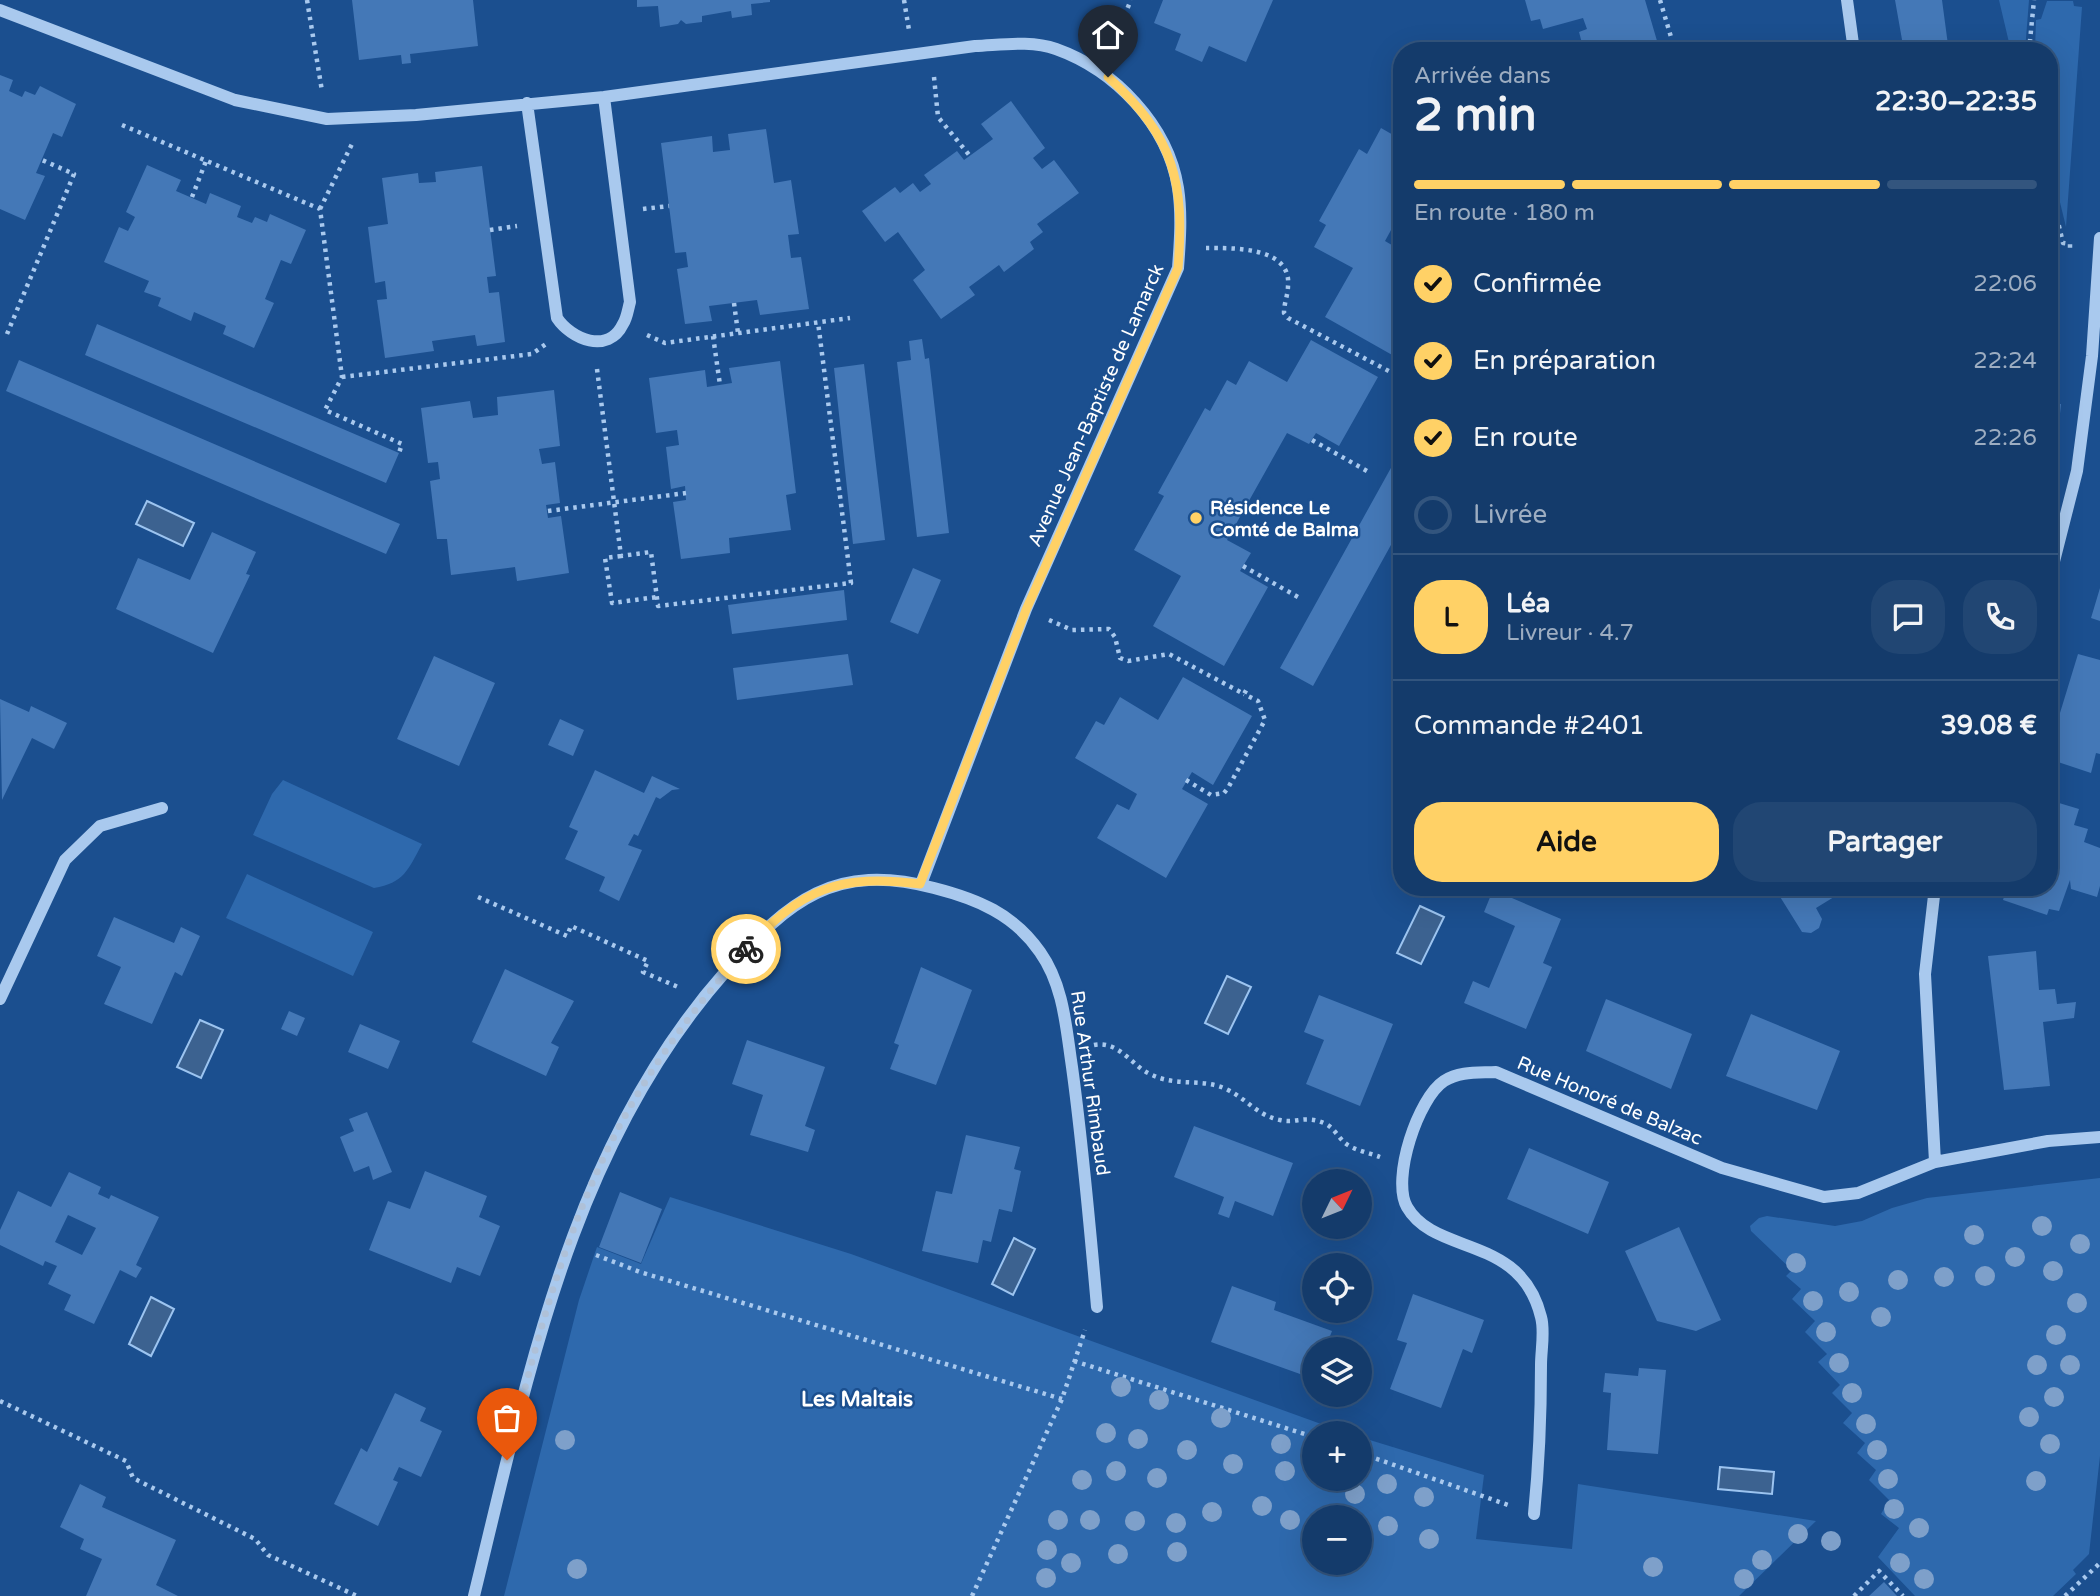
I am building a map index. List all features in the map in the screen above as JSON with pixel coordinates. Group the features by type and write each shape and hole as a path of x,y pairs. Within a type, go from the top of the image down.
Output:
{"street":[{"path":"1847,0 1853,42"},
{"name":"Avenue Jean-Baptiste de Lamarck","path":"0,10 235,100 327,119 604,97 975,46 1029,44 1055,48 1100,71 1131,98 1152,123 1168,153 1178,187 1181,228 1178,268 1026,610 920,884"},
{"path":"527,103 557,318 564,329 582,340 593,341 605,340 623,326 630,302 604,97"},
{"path":"2058,545 2078,464 2092,356 2100,238"},
{"path":"0,998 65,860 100,826 162,808"},
{"name":"Rue Arthur Rimbaud","path":"474,1596 549,1303 598,1169 642,1089 698,1003 748,946 784,912 835,884 878,879 920,884 993,908 1020,927 1041,953 1059,987 1069,1050 1084,1153 1097,1307"},
{"path":"1934,896 1925,974 1935,1162"},
{"name":"Rue Honoré de Balzac","path":"1534,1514 1541,1442 1542,1318 1527,1285 1503,1259 1422,1225 1407,1207 1400,1186 1402,1165 1427,1100 1443,1081 1462,1073 1496,1072 1722,1168 1824,1197 1858,1193 1935,1162 2048,1141 2100,1137"}],"path":[{"path":"307,0 327,119"},
{"path":"1100,71 1131,0"},
{"path":"1660,0 1671,42"},
{"path":"2030,42 2034,0"},
{"path":"931,52 938,117 970,156"},
{"path":"365,118 320,209 342,377 325,410 402,444 399,453"},
{"path":"122,125 320,209"},
{"path":"7,334 74,174 41,160"},
{"path":"192,197 206,161"},
{"path":"1224,248 1258,252 1276,261 1287,276 1284,313 1288,318 1393,373"},
{"path":"734,303 738,333"},
{"path":"623,326 665,343 850,318"},
{"path":"657,597 611,603 605,558 652,552 657,597 658,606 851,583 818,322"},
{"path":"342,377 532,355 564,329"},
{"path":"713,336 720,385"},
{"path":"593,341 621,556"},
{"path":"1312,440 1367,471"},
{"path":"548,511 686,493"},
{"path":"1243,566 1298,597"},
{"path":"1026,610 1072,630 1109,629 1115,638 1120,658 1128,660 1170,654 1258,701 1265,720 1224,793 1211,795 1186,780"},
{"path":"1244,694 1248,687"},
{"path":"478,897 567,936 571,926 648,961 643,972 674,984"},
{"path":"1069,1050 1099,1044 1130,1055 1145,1072 1173,1084 1206,1083 1230,1091 1257,1111 1282,1121 1304,1117 1329,1125 1346,1144 1373,1154"},
{"path":"569,1244 640,1272 1062,1399"},
{"path":"972,1596 1062,1399 1087,1324 1097,1307"},
{"path":"1074,1361 1302,1433"},
{"path":"0,1401 126,1461 133,1478 255,1539 268,1555 357,1596"},
{"path":"1372,1457 1534,1514"},
{"path":"2065,1596 2100,1563"},
{"path":"1854,1596 1879,1571 1903,1596"}],"shaded area":[{"path":"1999,0 2029,0 2026,42 2009,42"},
{"path":"2047,1 2073,1 2074,6 2082,7 2066,227 2058,194 2058,42 2035,42 2036,20 2041,19"},
{"path":"147,501 194,523 183,546 136,524"},
{"path":"283,780 422,844 409,868 392,883 374,888 253,835 272,794"},
{"path":"247,874 373,932 353,976 226,918"},
{"path":"1420,906 1444,917 1421,964 1397,953"},
{"path":"1227,976 1251,987 1228,1034 1205,1023"},
{"path":"200,1020 223,1030 201,1078 177,1067"},
{"path":"2100,1178 2100,1456 2089,1554 2073,1570 2076,1574 2053,1596 1915,1596 1878,1557 1899,1528 1881,1514 1889,1500 1869,1480 1876,1470 1857,1453 1865,1443 1843,1423 1852,1413 1832,1393 1840,1385 1818,1362 1827,1354 1805,1332 1815,1321 1792,1299 1801,1289 1786,1276 1792,1270 1751,1231 1750,1226 1759,1218 1767,1216 1835,1226 1862,1221 1892,1208 1927,1198"},
{"path":"670,1197 851,1254 1313,1421 1302,1421 1302,1491 1372,1491 1372,1441 1484,1475 1476,1539 1572,1549 1578,1484 1816,1521 1739,1596 504,1596 579,1300 597,1247 641,1264"},
{"path":"1014,1238 1035,1249 1013,1295 992,1284"},
{"path":"151,1297 174,1309 151,1356 129,1344"},
{"path":"1720,1467 1774,1472 1772,1494 1718,1489"}],"building":[{"path":"352,0 473,0 478,46 410,54 411,63 402,64 401,55 359,60"},
{"path":"637,0 770,2 751,4 752,15 732,18 731,11 702,16 702,22 686,24 681,20 678,24 660,27 658,6 637,7"},
{"path":"1163,0 1273,0 1246,62 1209,46 1202,62 1175,50 1181,34 1154,23"},
{"path":"1525,0 1645,0 1657,42 1582,42 1579,32 1587,29 1583,18 1543,29 1540,19 1531,21"},
{"path":"1895,0 1942,0 1948,42 1902,42"},
{"path":"0,75 13,80 9,91 22,97 25,91 35,95 40,86 76,104 62,137 53,133 36,173 45,176 25,220 0,209"},
{"path":"1011,101 1045,148 1033,158 1042,169 1054,160 1079,193 1037,224 1043,232 1030,242 1034,249 1004,272 999,265 969,287 975,295 941,319 913,280 925,270 898,232 885,242 862,211 895,187 900,193 913,183 920,192 931,184 924,175 957,151 964,160 993,139 981,124"},
{"path":"1381,128 1393,135 1393,226 1385,241 1393,246 1393,355 1325,317 1353,268 1314,247 1326,225 1319,221 1359,149 1367,154"},
{"path":"766,129 774,183 791,180 799,234 788,235 791,258 801,257 809,309 760,315 757,300 709,306 712,321 685,324 677,269 688,267 686,252 675,253 661,143 712,136 713,152 730,150 728,134"},
{"path":"147,165 181,180 176,191 206,204 210,193 241,206 237,217 252,223 255,217 267,222 270,214 306,230 291,264 281,260 265,299 274,303 254,348 223,334 226,326 194,312 191,321 158,306 161,298 144,292 149,281 104,262 119,227 128,231 135,217 126,212"},
{"path":"482,166 496,276 487,277 489,293 499,292 505,342 477,346 475,335 432,341 434,351 385,358 377,300 387,299 385,281 375,283 368,227 388,224 382,178 418,173 419,183 436,182 435,172"},
{"path":"97,324 399,453 386,483 85,355"},
{"path":"922,339 925,359 929,358 949,533 917,537 897,362 911,360 909,341"},
{"name":"Résidence Le Comté de Balma","path":"1311,340 1378,377 1339,446 1316,433 1309,444 1287,433 1227,540 1251,553 1240,571 1268,587 1224,666 1153,626 1181,576 1134,550 1164,496 1158,493 1205,408 1210,411 1227,380 1236,385 1249,361 1287,382"},
{"path":"19,360 400,524 386,554 6,391"},
{"path":"780,361 796,493 786,495 791,530 729,538 730,553 681,559 673,502 686,500 685,486 671,489 666,447 679,445 677,430 656,433 649,378 705,370 707,387 732,383 729,368"},
{"path":"864,364 885,540 853,544 834,368"},
{"path":"554,390 560,446 539,449 542,464 555,462 560,503 546,505 548,518 561,516 569,573 517,581 515,567 451,575 447,539 437,539 430,481 440,479 438,462 428,463 421,408 470,401 473,418 498,415 497,397"},
{"path":"2058,404 2061,404 2058,433"},
{"path":"1393,464 1393,541 1313,686 1280,668"},
{"path":"212,532 256,552 246,574 250,575 213,653 116,609 138,558 190,580"},
{"path":"913,568 941,580 918,634 890,622"},
{"path":"2100,588 2100,621 2091,618"},
{"path":"844,590 847,620 732,634 728,605"},
{"path":"848,654 853,685 737,700 733,668"},
{"path":"2078,654 2100,660 2100,754 2096,753 2091,773 2058,762 2058,720"},
{"path":"434,656 495,683 459,766 397,739"},
{"path":"1183,677 1252,716 1213,785 1192,772 1182,789 1208,804 1166,878 1097,838 1117,804 1129,810 1137,794 1075,758 1096,721 1104,725 1120,697 1158,720"},
{"path":"0,699 29,712 31,706 67,723 54,749 32,738 2,800"},
{"path":"560,719 584,730 573,756 548,745"},
{"path":"595,770 644,793 652,776 680,789 672,790 660,799 656,797 638,836 634,834 628,845 642,850 619,901 599,891 605,877 565,859 578,831 569,827"},
{"path":"2058,803 2079,809 2074,825 2088,829 2084,842 2100,848 2100,886 2097,897 2071,889 2070,880 2059,911 2049,909 2047,915 2003,900 2004,896 2058,896"},
{"path":"1491,896 1507,896 1561,919 1543,963 1552,967 1526,1029 1464,1003 1473,981 1489,988 1515,926 1484,912"},
{"path":"1780,896 1836,896 1816,908 1822,919 1819,928 1811,933 1802,932"},
{"path":"114,917 174,943 181,927 200,936 182,976 175,972 152,1024 104,1004 121,967 97,956"},
{"path":"2036,951 2039,990 2055,989 2057,1004 2076,1002 2074,1018 2043,1022 2050,1086 2004,1090 1988,956"},
{"path":"921,967 972,990 936,1085 890,1069 899,1045 894,1043"},
{"path":"505,969 574,1001 551,1043 559,1047 546,1076 472,1042"},
{"path":"1319,995 1393,1024 1360,1106 1306,1084 1324,1040 1304,1032"},
{"path":"1606,999 1692,1034 1671,1089 1586,1051"},
{"path":"289,1011 305,1018 297,1036 281,1029"},
{"path":"1751,1014 1840,1051 1817,1110 1726,1076"},
{"path":"360,1024 400,1041 388,1069 348,1052"},
{"path":"747,1040 825,1067 805,1126 815,1130 808,1152 750,1135 763,1095 732,1084"},
{"path":"367,1112 392,1172 373,1180 369,1166 354,1172 340,1137 354,1131 349,1119"},
{"path":"1194,1126 1293,1163 1273,1216 1235,1201 1229,1218 1218,1214 1224,1197 1174,1177"},
{"path":"966,1135 1020,1147 1014,1169 1021,1171 1012,1212 999,1209 991,1242 983,1240 978,1263 922,1251 936,1191 952,1194"},
{"path":"1529,1148 1609,1182 1588,1234 1507,1199"},
{"path":"425,1171 487,1196 479,1217 500,1226 480,1276 457,1267 451,1283 369,1250 388,1201 410,1209"},
{"path":"69,1172 101,1187 98,1194 109,1199 111,1195 159,1217 136,1265 142,1268 136,1278 120,1270 94,1324 64,1310 71,1295 48,1284 57,1266 45,1261 43,1266 0,1245 0,1230 18,1191 51,1207","holes":["68,1215 96,1228 82,1255 55,1242"]},
{"path":"620,1192 662,1209 641,1263 599,1247"},
{"path":"1679,1227 1721,1320 1696,1331 1657,1321 1625,1251"},
{"path":"1232,1286 1276,1302 1274,1310 1302,1320 1302,1323 1332,1331 1330,1337 1302,1337 1302,1375 1211,1342"},
{"path":"1413,1294 1484,1320 1472,1353 1463,1349 1441,1408 1390,1389 1407,1343 1397,1340"},
{"path":"1639,1368 1666,1370 1658,1454 1607,1450 1611,1393 1603,1392 1605,1373 1638,1376"},
{"path":"395,1393 426,1408 420,1421 442,1431 421,1477 399,1467 393,1480 398,1482 378,1526 334,1504 361,1448 367,1452"},
{"path":"80,1484 106,1497 102,1507 176,1540 156,1585 178,1596 86,1596 102,1559 80,1549 84,1539 60,1527"},
{"path":"1884,1582 1897,1596 1869,1596"}],"way so far":[{"path":"507,1460 552,1290 598,1169 674,1037 698,1003 746,949"}],"place":[{"name":"Résidence Le Comté de Balma","path":"1196,518"}],"district":[{"name":"Les Maltais","path":"857,1399"}],"route":[{"path":"746,949 784,912 812,894 835,884 878,879 920,884 1026,610 1178,268 1181,228 1178,187 1168,153 1152,123 1131,98 1108,77"}]}
